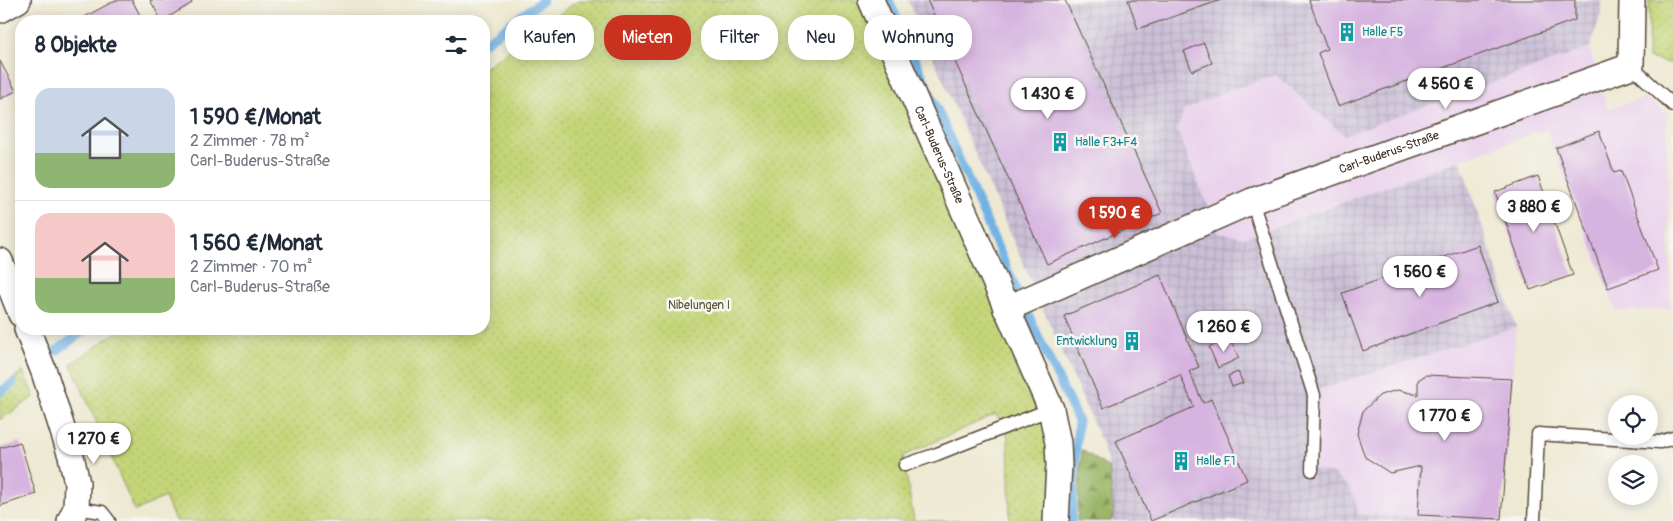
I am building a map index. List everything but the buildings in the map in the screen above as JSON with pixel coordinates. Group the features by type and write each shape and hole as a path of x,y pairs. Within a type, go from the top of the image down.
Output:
{"street":[{"path":"0,10 18,0"},
{"name":"Carl-Buderus-Straße","path":"871,0 1051,409 1058,443 1059,465 1056,521"},
{"path":"1631,66 1632,0"},
{"name":"Carl-Buderus-Straße","path":"1006,309 1252,201 1631,66"},
{"path":"0,261 15,299"},
{"path":"29,335 56,407 71,456 77,483 73,514"}],"lane":[{"path":"1631,66 1673,105"},
{"path":"1252,201 1314,395 1312,470"},
{"path":"905,465 1051,409"},
{"path":"1534,521 1538,434 1660,442 1673,438"},
{"path":"73,514 102,512 109,521"}],"shaded area":[{"path":"908,0 1601,0 1601,14 1590,48 1344,135 1276,75 1227,91 1184,110 1177,130 1218,233 1245,238 1460,160 1516,327 1311,392 1312,469 1332,473 1349,487 1355,500 1358,515 1501,519 1501,521 1111,521 1114,515 1109,468 1103,446 934,60 972,60 972,15 915,15"},
{"path":"1590,48 1607,109 1645,98 1666,112 1671,308 1616,311 1546,129 1245,238 1218,233 1177,130 1184,110 1227,91 1276,75 1344,135"},
{"path":"1516,327 1501,519 1358,515 1355,500 1349,487 1339,477 1312,469 1311,392"}],"green space":[{"name":"Nibelungen I","path":"579,0 870,0 877,15 864,15 864,60 896,60 1047,408 1053,521 1010,521 1008,437 996,414 903,456 914,521 175,521 165,497 135,511 71,364 112,335 490,335 490,64 505,53 505,60 594,60 594,15 558,15"},
{"path":"1649,0 1673,0 1673,64 1648,58"},
{"path":"23,371 34,397 0,420 0,388"},
{"path":"1082,450 1109,468 1114,515 1111,521 1077,521"}],"waterway":[{"path":"490,39 543,0"},
{"path":"889,0 1017,291"},
{"path":"1027,312 1078,421 1071,521"},
{"path":"56,351 79,335"},
{"path":"0,392 13,383"}],"place":[{"name":"Halle F5","path":"1347,32"},
{"name":"Halle F3+F4","path":"1060,142"},
{"name":"Entwicklung","path":"1132,341"},
{"name":"Halle F1","path":"1181,461"}]}
